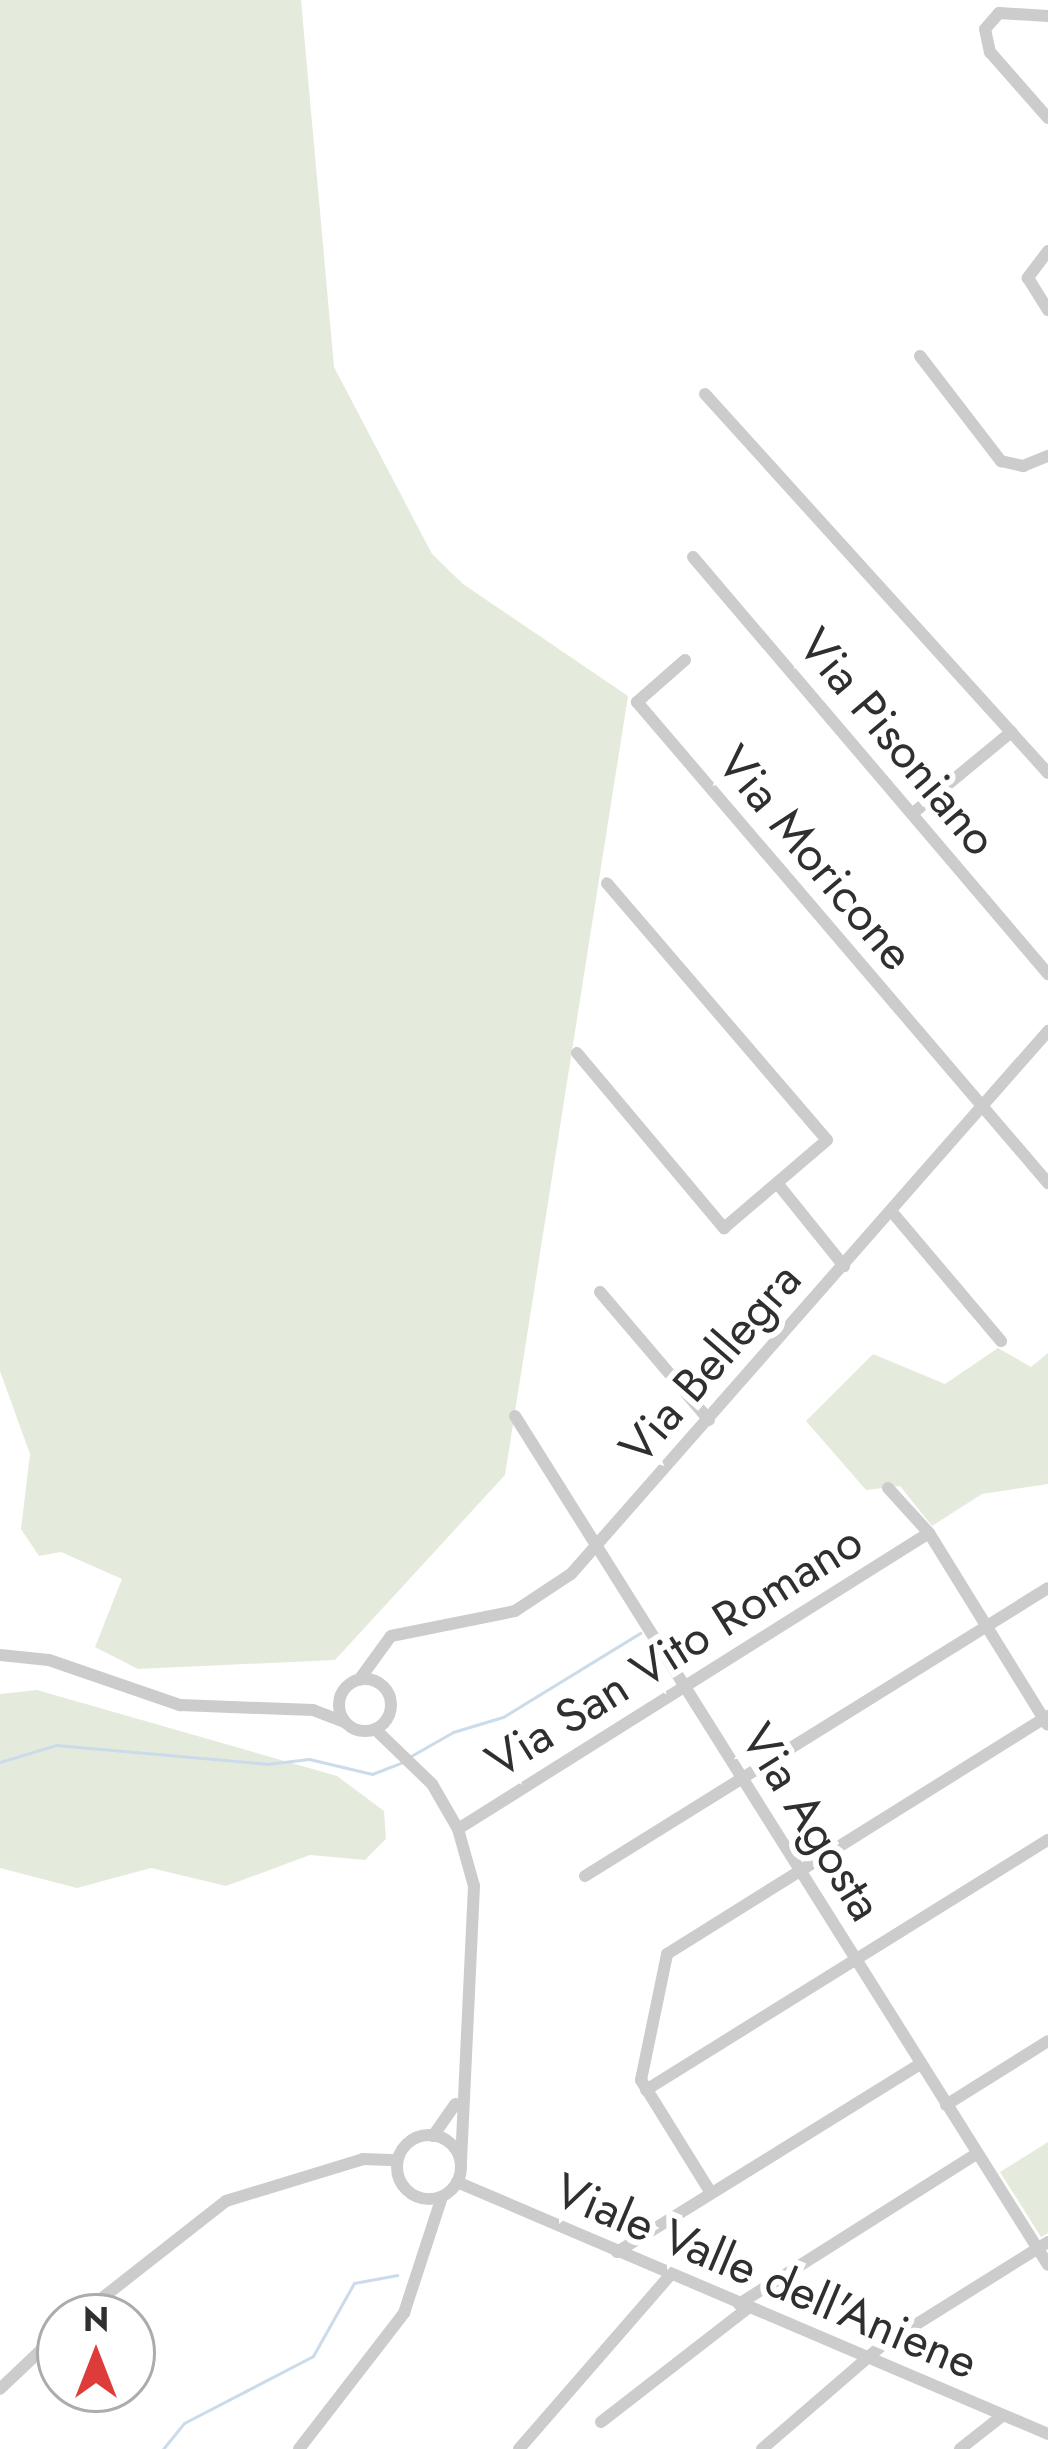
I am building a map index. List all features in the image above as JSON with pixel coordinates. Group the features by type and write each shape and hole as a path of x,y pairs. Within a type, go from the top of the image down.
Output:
{"street":[{"path":"1048,16 1025,6 999,14 985,29 990,52 1048,118"},
{"path":"1048,251 1028,278 1048,310"},
{"path":"920,356 1001,461 1023,466 1048,456"},
{"path":"705,394 1048,773"},
{"name":"Via Pisoniano","path":"693,557 1048,974"},
{"name":"Via Moricone","path":"685,660 637,702 984,1108"},
{"path":"912,814 1011,732"},
{"path":"578,1053 724,1228 827,1140 607,883"},
{"name":"Via Bellegra","path":"358,1680 399,1632 499,1615 538,1600 597,1547 1048,1030"},
{"path":"984,1108 1048,1183"},
{"path":"777,1183 844,1266"},
{"path":"892,1212 1001,1341"},
{"path":"600,1292 709,1420"},
{"name":"Via Agosta","path":"515,1416 976,2153 1043,2246 1048,2265"},
{"path":"711,2193 646,2090 641,2070 664,1959 1046,1720 928,1533 888,1488"},
{"name":"Via San Vito Romano","path":"458,1829 928,1533"},
{"path":"585,1876 1048,1588"},
{"path":"0,1655 49,1660 180,1706 304,1710 375,1729 418,1765 458,1829 474,1886 476,1930 459,2097 457,2182 442,2197 427,2230 404,2313 299,2449"},
{"path":"375,1658 405,1750"},
{"path":"304,1710 358,1680 380,1684"},
{"path":"344,1690 345,1722"},
{"path":"375,1729 390,1710"},
{"path":"646,2090 1048,1840"},
{"path":"946,2105 1048,2042"},
{"path":"617,2252 920,2064"},
{"path":"427,2230 412,2194 400,2183 398,2160 407,2144 433,2135 459,2097"},
{"path":"433,2135 451,2144 460,2162"},
{"path":"601,2422 744,2306 976,2153"},
{"path":"106,2293 191,2222 233,2198 363,2159 398,2160"},
{"name":"Viale Valle dell'Aniene","path":"457,2182 744,2306 876,2353 1048,2434"},
{"path":"412,2194 442,2197"},
{"path":"762,2449 876,2353 1043,2246"},
{"path":"519,2449 671,2274"},
{"path":"0,2389 36,2355"},
{"path":"960,2449 1002,2416"}],"shaded area":[{"path":"0,0 301,0 334,367 432,554 463,584 628,696 505,1475 335,1660 138,1669 95,1647 122,1579 61,1552 39,1556 21,1529 30,1454 0,1371"},
{"path":"998,1348 1031,1367 1048,1353 1048,1484 982,1494 932,1526 900,1486 866,1490 806,1421 873,1354 945,1384"},
{"path":"37,1690 337,1776 384,1811 386,1839 365,1860 310,1855 226,1886 151,1868 77,1888 0,1868 0,1694"},
{"path":"1048,2142 1048,2233 1041,2237 1000,2172"}],"waterway":[{"path":"411,1756 453,1732 503,1717 640,1633"},
{"path":"0,1762 56,1745 267,1764 309,1759 372,1774 403,1762"},
{"path":"163,2449 184,2423 313,2356 354,2283 397,2275"}]}
